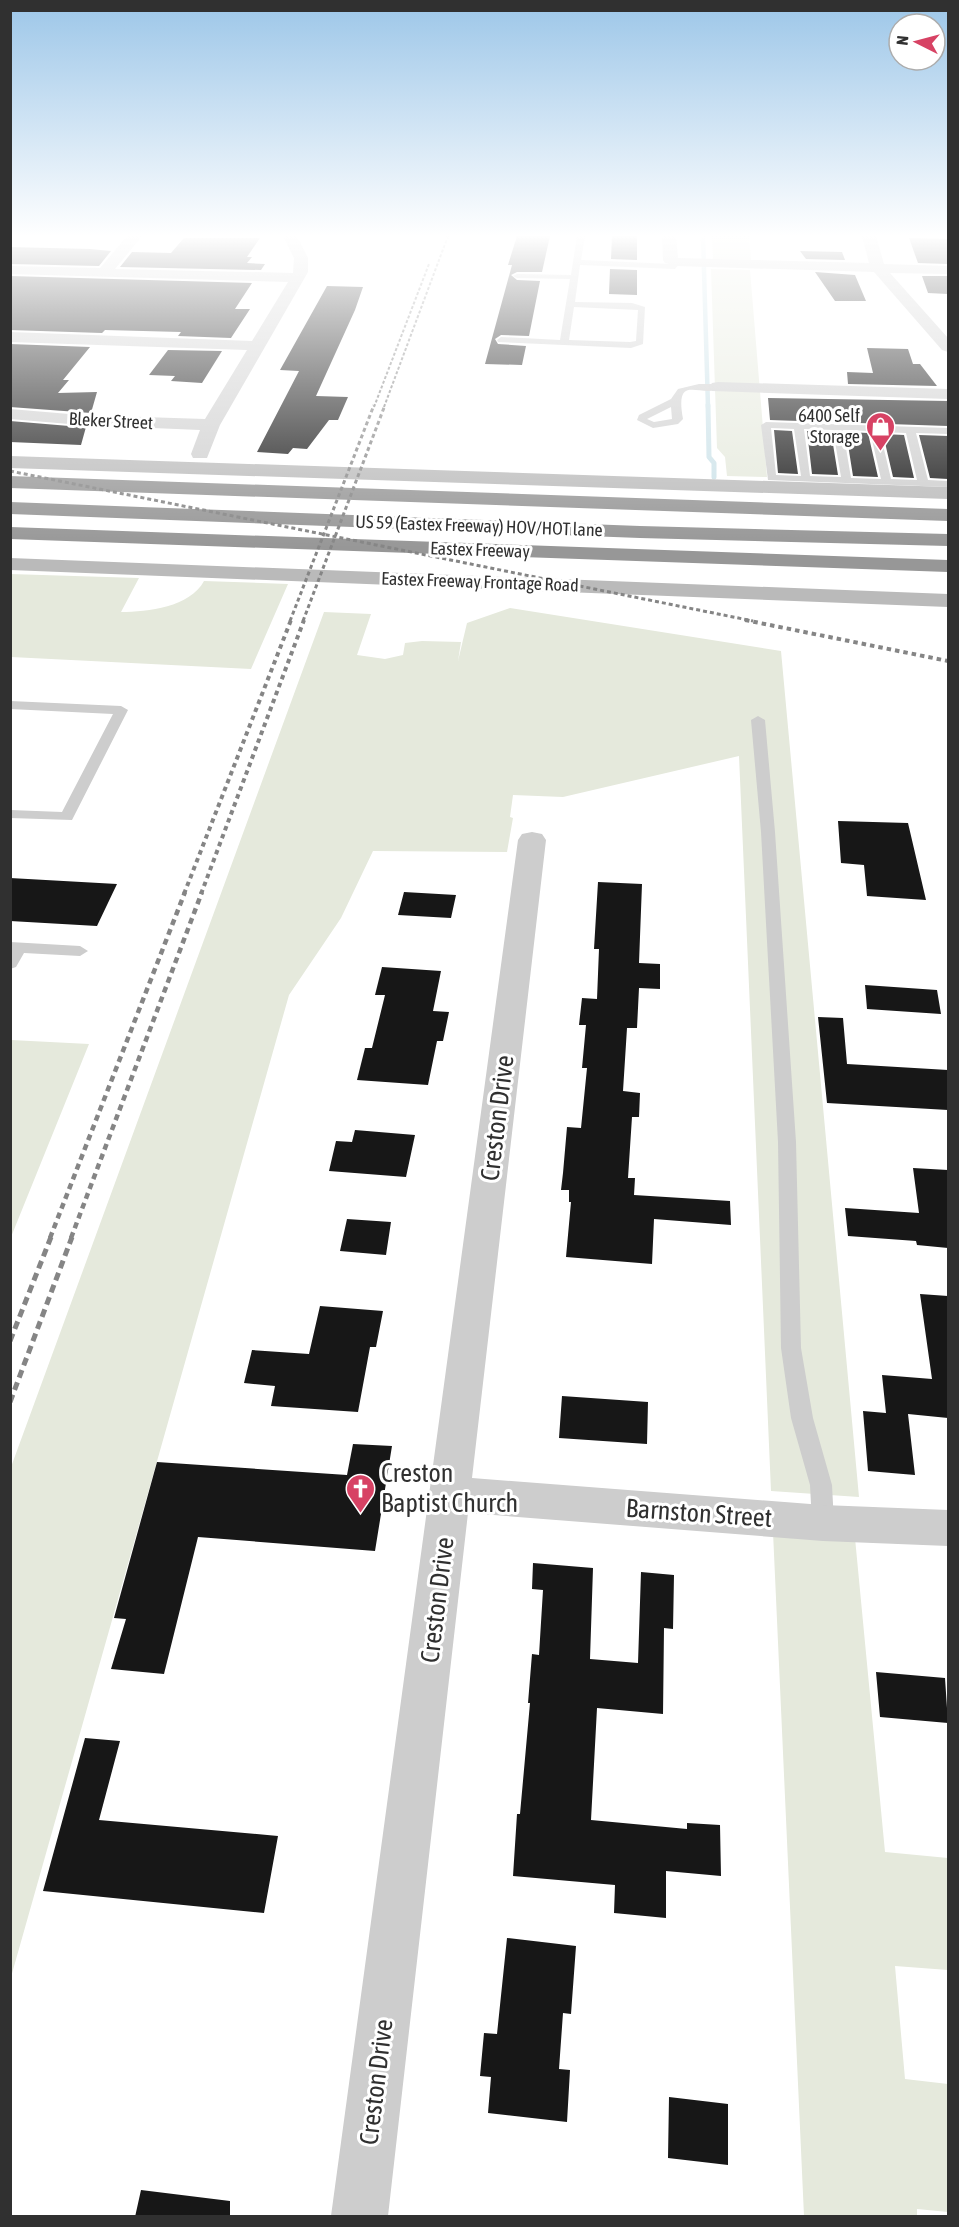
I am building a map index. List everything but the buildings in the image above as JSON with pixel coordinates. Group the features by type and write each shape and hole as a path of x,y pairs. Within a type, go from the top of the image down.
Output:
{"highway":[{"path":"10,482 948,515"},
{"name":"US 59 (Eastex Freeway) HOV/HOT lane","path":"10,508 640,532 948,540"},
{"name":"Eastex Freeway","path":"10,533 948,566"}],"main road":[{"path":"10,462 948,493"},
{"name":"Eastex Freeway Frontage Road","path":"10,564 948,601"}],"street":[{"path":"101,340 259,345"},
{"path":"200,454 211,425 262,340"},
{"path":"718,387 948,394"},
{"name":"Bleker Street","path":"10,414 81,420 211,425"},
{"name":"Creston Drive","path":"359,2217 532,840"},
{"name":"Barnston Street","path":"450,1494 823,1523 948,1528"}],"lane":[{"path":"501,340 631,345 640,340"},
{"path":"675,400 676,394 681,389 718,387"},
{"path":"948,431 766,425 771,476 948,484"},
{"path":"798,426 806,475"},
{"path":"837,427 846,477"},
{"path":"874,429 886,478"},
{"path":"910,430 923,483"},
{"path":"10,705 121,710 66,817 10,814"},
{"path":"758,720 768,832 787,1142 791,1348 802,1418 821,1485 823,1523"},
{"path":"10,964 15,947 80,951"}],"shaded area":[{"path":"713,340 756,340 767,477 727,476 725,457 717,448"},
{"path":"10,574 139,578 121,612 155,609 179,602 198,590 204,581 288,584 251,669 11,657"},
{"path":"510,608 781,651 859,1497 771,1491 739,756 563,797 513,795 510,817 513,818 507,852 373,851 341,918 289,995 11,1977 11,1467 324,612 371,614 357,655 385,659 403,655 405,643 461,642 458,661 467,623"},
{"path":"10,1040 89,1044 11,1237"},
{"path":"773,1532 855,1538 885,1852 948,1858 948,1970 895,1966 905,2079 948,2084 948,2212 917,2209 917,2216 804,2216"}],"waterway":[{"path":"706,340 708,407"},
{"path":"708,405 709,457 714,463 714,477"}],"railway":[{"path":"374,407 400,340"},
{"path":"384,407 409,340"},
{"path":"324,534 374,405"},
{"path":"335,537 385,405"},
{"path":"10,471 324,534"},
{"path":"290,621 324,534"},
{"path":"324,534 335,537"},
{"path":"303,621 335,537"},
{"path":"335,537 753,621"},
{"path":"184,894 291,620"},
{"path":"201,894 304,620"},
{"path":"745,620 948,661"},
{"path":"50,1238 185,892"},
{"path":"71,1238 202,892"},
{"path":"10,1341 51,1237"},
{"path":"10,1402 72,1237"}],"place":[{"name":"6400 Self Storage","path":"881,452"},
{"name":"Creston Baptist Church","path":"360,1514"}]}
